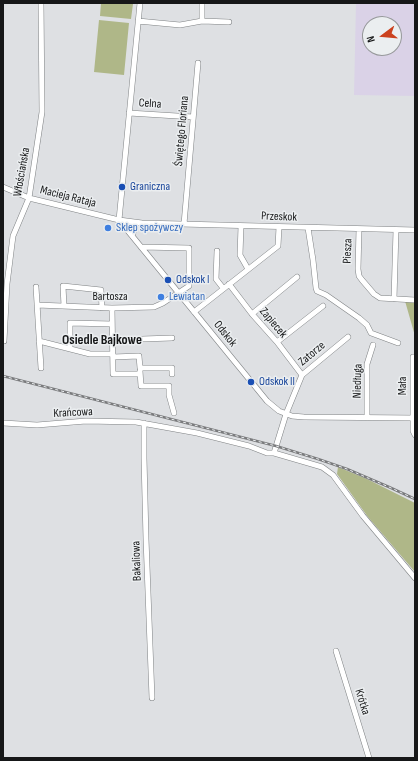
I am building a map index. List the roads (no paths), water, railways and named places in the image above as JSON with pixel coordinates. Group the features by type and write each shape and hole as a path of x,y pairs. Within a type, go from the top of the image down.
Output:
{"street":[{"name":"Włościańska","path":"4,342 7,284 13,236 29,198 42,112 41,3"},
{"path":"140,3 119,220 126,229 131,231 142,223"},
{"path":"202,3 202,21"},
{"path":"138,21 180,25 202,21 229,22"},
{"name":"Świętego Floriana","path":"184,224 198,63"},
{"name":"Celna","path":"129,113 193,117"},
{"name":"Macieja Rataja","path":"3,187 29,198 131,222"},
{"path":"126,229 125,225 131,222 135,225 132,236"},
{"name":"Przeskok","path":"131,222 415,230"},
{"path":"241,226 240,255 248,269"},
{"path":"194,312 278,246 279,227"},
{"path":"308,228 317,291 326,295 359,318 367,325 371,333 398,343"},
{"name":"Odskok","path":"126,229 267,401 274,408 286,414"},
{"name":"Piesza","path":"359,229 359,276 377,297 415,300"},
{"path":"394,299 396,230"},
{"name":"Bartosza","path":"37,305 102,308 154,307 163,303 189,286 189,248 140,247"},
{"path":"217,251 216,279 223,288"},
{"path":"252,314 297,277"},
{"name":"Zapiecek","path":"229,284 302,375"},
{"path":"64,306 64,286 101,290 102,308"},
{"path":"36,287 41,368"},
{"path":"277,342 322,306"},
{"path":"112,308 113,374 172,368 172,374"},
{"path":"70,348 70,323 112,324"},
{"name":"Zatorze","path":"286,414 302,375 348,337"},
{"path":"113,340 172,338"},
{"path":"39,341 90,354 139,356 141,386 169,386 169,395 174,413"},
{"name":"Niedługa","path":"367,418 367,364 373,345"},
{"name":"Mała","path":"415,357 413,357 413,431 415,435"},
{"path":"274,454 286,414 298,417 414,418"},
{"name":"Krańcowa","path":"3,423 37,425 86,422 144,423 197,433 322,467 333,475 363,516 415,578"},
{"name":"Bakaliowa","path":"144,423 146,539 152,698"},
{"name":"Krótka","path":"336,652 369,758"}],"railway":[{"path":"3,376 276,446 347,469 415,499"}],"place":[{"name":"Graniczna","path":"122,187"},
{"name":"Sklep spożywczy","path":"108,228"},
{"name":"Odskok I","path":"168,280"},
{"name":"Lewiatan","path":"161,297"},
{"name":"Odskok II","path":"251,382"}],"district":[{"name":"Osiedle Bajkowe","path":"102,340"}]}
